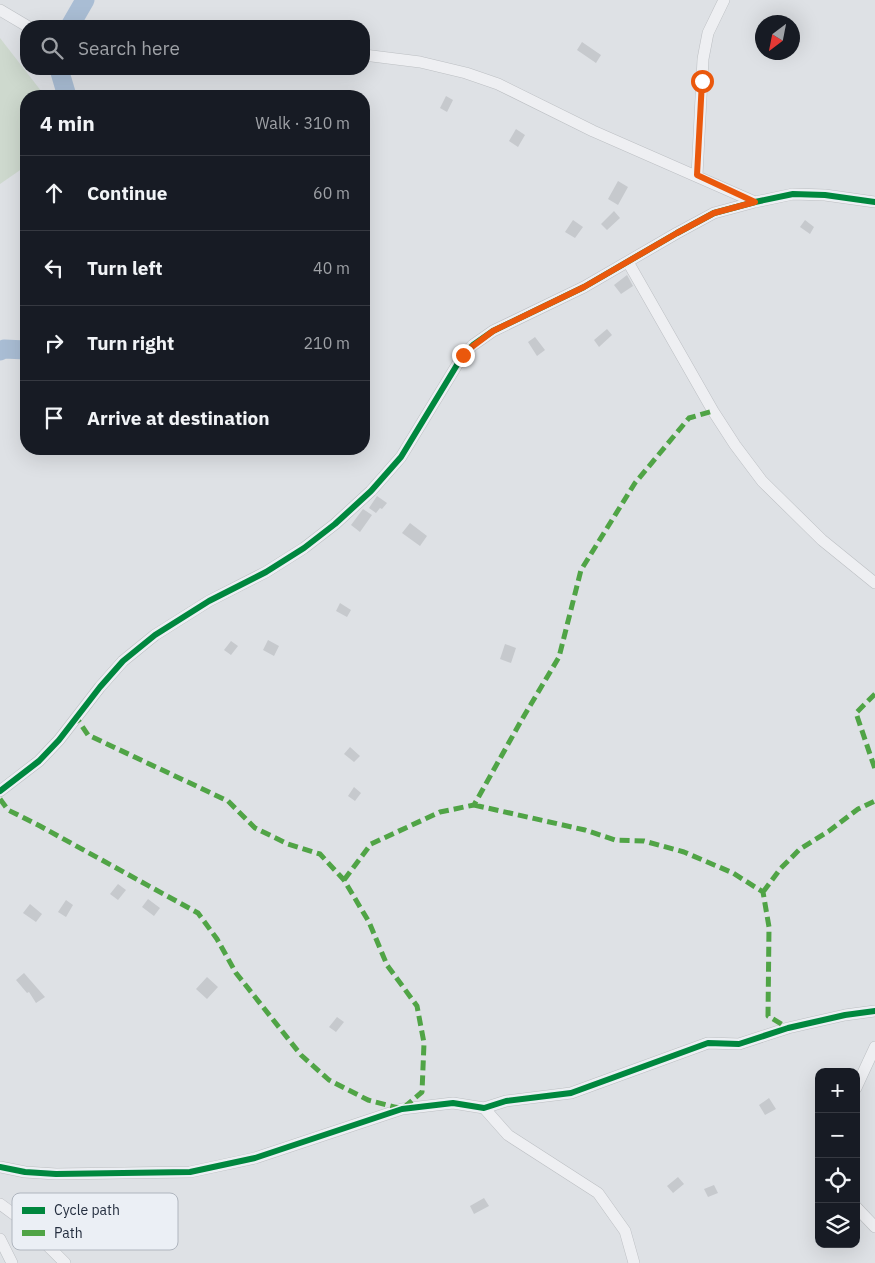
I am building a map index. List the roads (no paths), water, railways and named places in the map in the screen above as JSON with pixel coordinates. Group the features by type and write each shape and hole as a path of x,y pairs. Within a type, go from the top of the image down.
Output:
{"street":[{"path":"697,175 703,59 708,33 724,0"},
{"path":"0,10 20,22"},
{"path":"370,57 420,62 466,73 498,84 593,131 755,202"},
{"path":"0,791 38,761 59,740 100,687 123,661 155,635 210,601 266,572 304,548 335,524 371,491 401,457 463,355 493,331 584,287 714,213 793,194 825,195 875,202"},
{"path":"628,262 713,411 762,481 822,540 875,583"},
{"path":"0,1167 25,1172 56,1174 190,1172 256,1158 402,1109 453,1103 484,1108 506,1101 572,1094 708,1043 738,1044 788,1028 845,1015 875,1011"},
{"path":"860,1079 875,1047"},
{"path":"484,1108 508,1134 598,1193 625,1231 634,1263"},
{"path":"0,1204 12,1213"},
{"path":"860,1211 875,1227"},
{"path":"0,1239 12,1263"},
{"path":"52,1250 65,1263"}],"waterway":[{"path":"73,20 85,0"},
{"path":"61,75 65,90"},
{"path":"0,351 4,349 20,350"}]}
